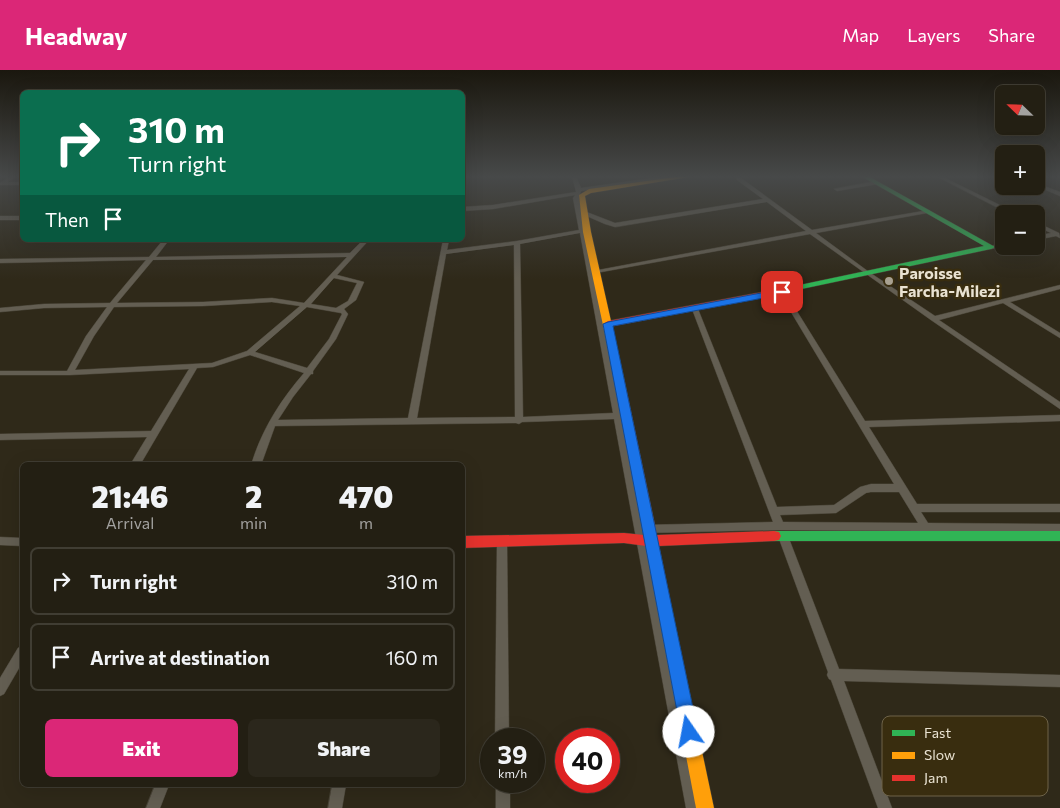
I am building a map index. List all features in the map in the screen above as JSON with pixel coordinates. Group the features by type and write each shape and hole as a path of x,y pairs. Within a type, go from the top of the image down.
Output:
{"street":[{"path":"579,210 581,231 617,416 705,808"},
{"path":"693,808 608,324 584,213 594,216 601,222 615,225 704,210"},
{"path":"782,210 867,273 1060,406"},
{"path":"596,271 927,211 992,247"},
{"path":"0,218 20,218"},
{"path":"1045,228 1059,234"},
{"path":"444,252 517,243 581,231"},
{"path":"1045,236 1059,234"},
{"path":"70,373 84,343 110,306 164,242"},
{"path":"0,373 70,373 213,365 250,353 307,304 364,242"},
{"path":"412,420 446,242"},
{"path":"517,243 519,421"},
{"path":"608,324 782,292 995,246"},
{"path":"0,261 152,258 306,258 352,255"},
{"path":"0,310 44,306 110,306 272,300 339,309 348,306 354,300 361,282 333,276"},
{"path":"933,319 1060,287"},
{"path":"782,292 926,528"},
{"path":"1004,301 1060,336"},
{"path":"257,462 272,424 283,405 310,372 340,328 345,314 339,309"},
{"path":"695,309 885,808"},
{"path":"250,353 310,372"},
{"path":"137,462 195,366"},
{"path":"272,424 412,420 519,421 617,416"},
{"path":"863,424 1060,418"},
{"path":"0,437 154,434"},
{"path":"773,511 836,509 863,490 871,488 902,488"},
{"path":"914,508 1060,508"},
{"path":"465,542 624,538 644,535 781,531 1060,528"},
{"path":"781,531 1060,536"},
{"path":"502,541 502,728"},
{"path":"0,542 20,542"},
{"path":"0,689 20,655"},
{"path":"834,675 1060,681"},
{"path":"153,808 161,787"},
{"path":"335,808 339,787"},
{"path":"503,793 503,808"}],"traffic: fast":[{"path":"795,289 991,247 926,210"},
{"path":"774,536 1060,536"}],"traffic: slow":[{"path":"584,210 587,232 619,379"},
{"path":"664,605 705,808"}],"traffic: jam":[{"path":"608,324 795,289"},
{"path":"619,379 664,605"},
{"path":"465,542 624,538 641,541 774,536"}],"place":[{"name":"Paroisse Farcha-Milezi","path":"889,281"}],"route":[{"path":"689,732 608,324 782,292"}]}
